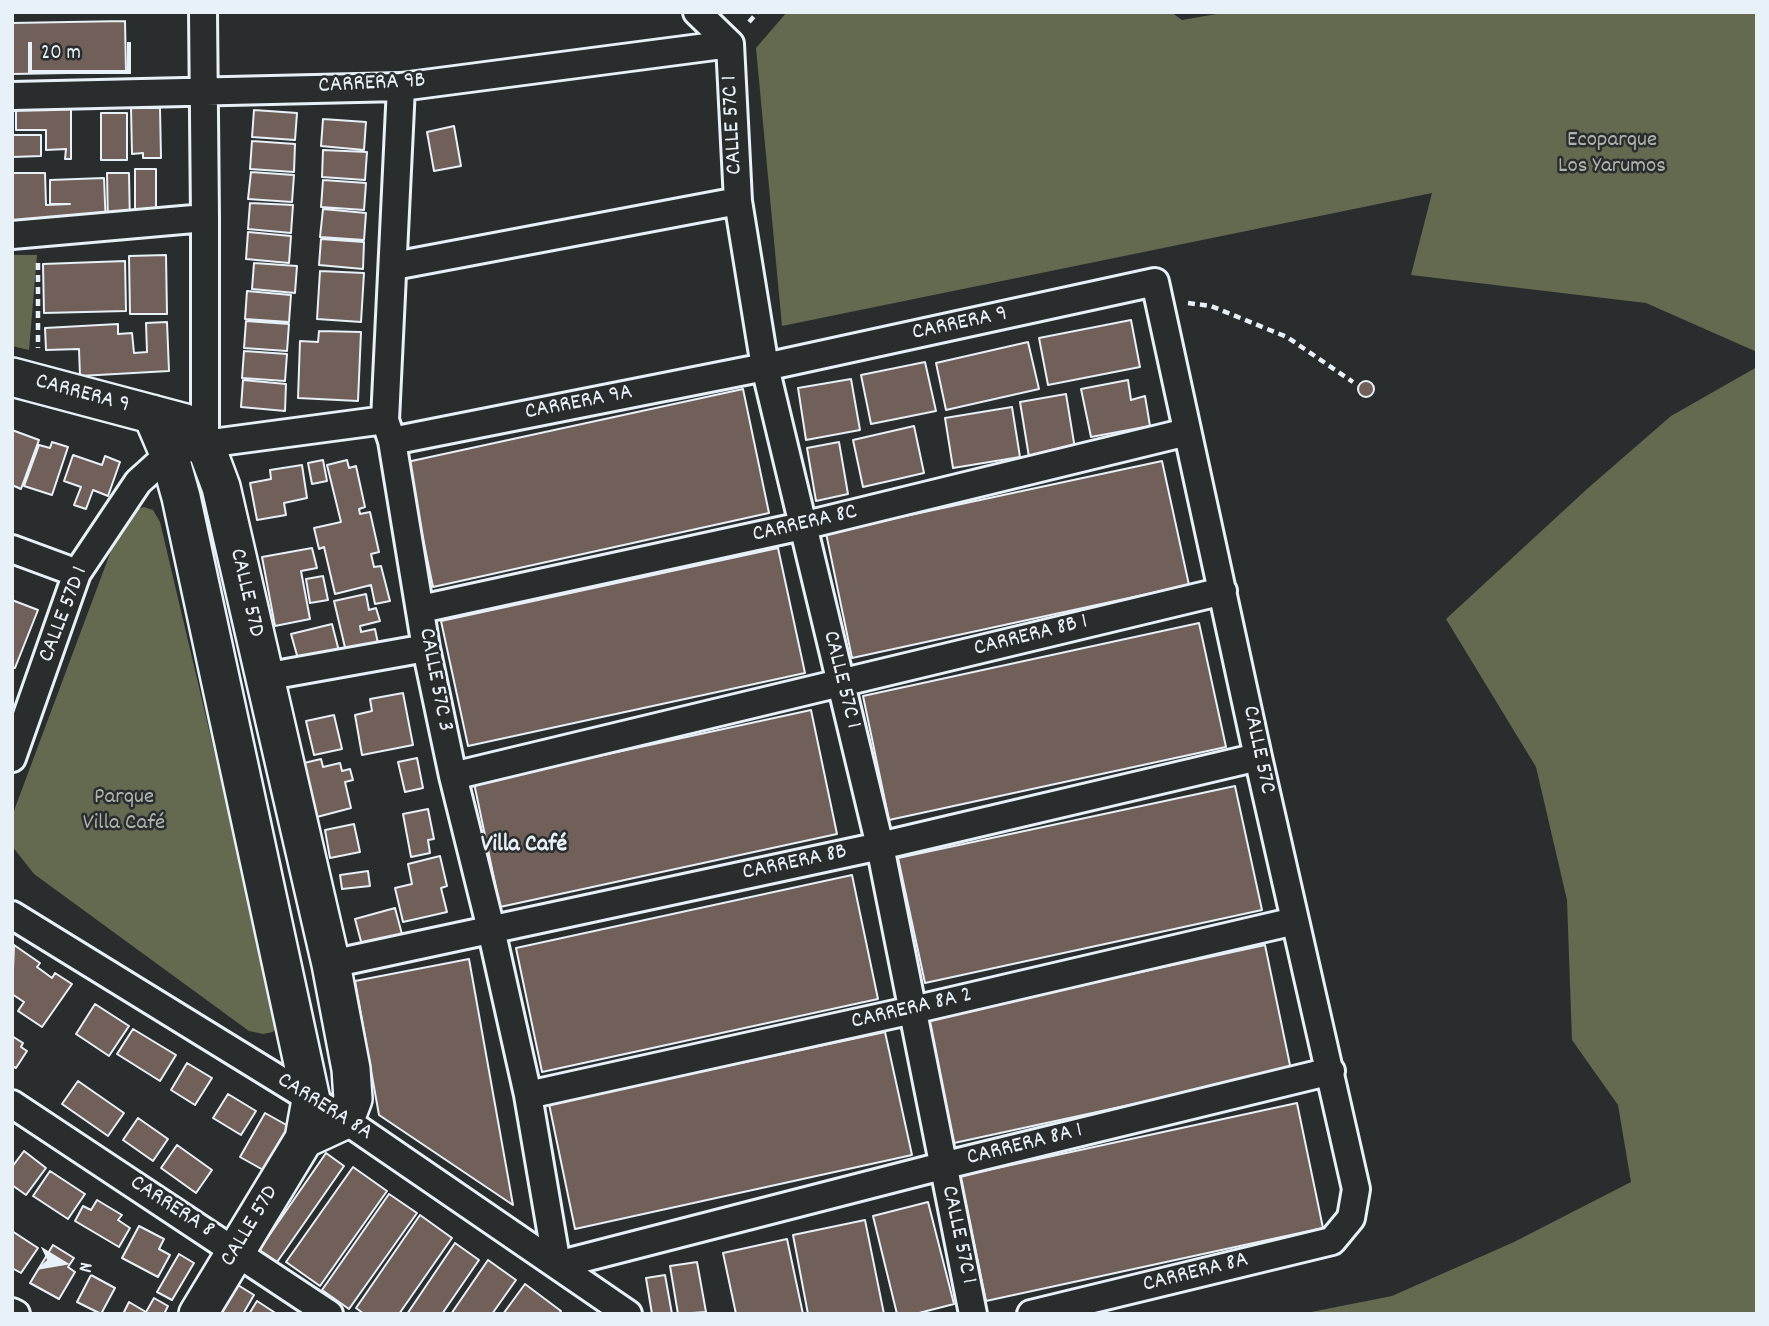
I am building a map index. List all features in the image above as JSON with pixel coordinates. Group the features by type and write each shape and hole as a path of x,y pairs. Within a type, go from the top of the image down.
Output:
{"street":[{"name":"CALLE 57D","path":"203,12 205,444 221,487 331,964 351,1069 353,1098 345,1120"},
{"path":"697,12 730,44"},
{"name":"CARRERA 9B","path":"12,96 401,87 730,44"},
{"name":"CALLE 57C 1","path":"730,44 738,201 765,367 880,846 972,1314"},
{"name":"CALLE 57C 3","path":"401,87 388,431 426,648 528,1096 557,1265"},
{"path":"394,266 738,201"},
{"path":"25,235 205,218"},
{"name":"CARRERA 9","path":"765,367 1157,290"},
{"name":"CALLE 57C","path":"1157,290 1258,757 1356,1189 1351,1218"},
{"name":"CARRERA 9A","path":"169,454 205,444 388,431 765,367"},
{"name":"CARRERA 9","path":"25,380 152,414"},
{"path":"152,414 185,423 205,444"},
{"path":"152,414 169,454"},
{"name":"CARRERA 8C","path":"421,609 802,526 1187,432"},
{"name":"CALLE 57D","path":"169,454 181,497 311,1100 304,1139 198,1314"},
{"name":"CALLE 57D 1","path":"12,758 17,731 77,573 138,482 169,454"},
{"path":"12,549 77,573"},
{"name":"CARRERA 8B 1","path":"841,683 1223,591"},
{"path":"264,677 426,648"},
{"path":"453,776 841,683"},
{"name":"CARRERA 8B","path":"331,964 880,846 1258,757"},
{"name":"CARRERA 8A","path":"12,915 345,1120 628,1314"},
{"name":"CARRERA 8A 2","path":"528,1096 913,1010 1295,920"},
{"name":"CARRERA 8A 1","path":"557,1265 942,1166 1331,1071"},
{"name":"CARRERA 8","path":"12,1104 329,1314"},
{"path":"304,1139 345,1120"},
{"name":"CARRERA 8A","path":"1031,1314 1332,1241 1351,1218"}],"path":[{"path":"25,235 25,380"},
{"path":"1157,290 1211,306 1287,337 1353,382"}],"green space":[{"name":"Ecoparque Los Yarumos","path":"787,12 1171,12 1182,20 1228,12 1757,12 1757,352 1646,303 1411,275 1432,193 782,326 756,48"},
{"path":"12,255 37,255 29,350 12,346"},
{"path":"1757,367 1757,1314 1301,1314 1392,1296 1514,1242 1631,1182 1618,1105 1572,1040 1567,900 1536,767 1446,619 1671,416"},
{"name":"Parque Villa Café","path":"144,507 153,510 160,522 278,1022 273,1032 263,1034 249,1031 34,874 12,846 12,816 118,532 131,511"}],"building":[{"path":"125,21 126,72 12,74 12,23"},
{"path":"16,106 71,106 71,159 65,159 66,149 46,150 46,130 16,130"},
{"path":"131,108 160,108 161,158 143,158 143,153 132,154"},
{"path":"254,110 297,113 295,140 252,137"},
{"path":"101,113 127,113 127,160 101,160"},
{"path":"323,119 366,122 364,150 321,146"},
{"path":"454,126 461,166 434,171 427,132"},
{"path":"12,135 41,135 41,156 12,157"},
{"path":"252,141 295,144 294,172 250,169"},
{"path":"323,150 367,152 365,180 322,177"},
{"path":"135,169 156,169 156,218 135,218"},
{"path":"251,172 294,175 292,202 248,199"},
{"path":"12,173 45,173 46,205 70,204 50,204 50,180 104,178 106,227 12,229"},
{"path":"107,173 129,173 130,225 108,226"},
{"path":"323,180 366,183 364,210 321,207"},
{"path":"250,203 293,205 291,233 248,229"},
{"path":"323,209 366,213 364,240 320,237"},
{"path":"248,232 291,236 289,263 246,259"},
{"path":"321,239 364,242 363,269 319,265"},
{"path":"166,255 167,314 130,314 129,256"},
{"path":"125,261 126,311 44,313 43,264"},
{"path":"254,263 297,266 295,293 252,289"},
{"path":"320,271 364,273 361,322 317,319"},
{"path":"247,291 291,295 289,322 245,319"},
{"path":"1131,320 1140,367 1048,385 1039,338"},
{"path":"246,321 289,324 287,351 244,348"},
{"path":"167,322 169,371 80,376 79,349 46,350 45,328 118,324 118,334 132,333 134,353 147,352 146,323"},
{"path":"319,331 361,332 358,401 298,398 300,341 318,342"},
{"path":"1028,342 1039,389 946,410 936,363"},
{"path":"244,351 287,354 285,381 242,378"},
{"path":"925,362 936,411 871,424 861,375"},
{"path":"851,379 860,430 806,440 798,388"},
{"path":"243,380 286,384 285,411 241,407"},
{"path":"1128,380 1131,400 1145,396 1150,426 1091,437 1081,389"},
{"path":"1366,381 1372,383 1372,395 1366,397 1360,395 1358,389 1360,383"},
{"path":"743,389 769,513 433,587 407,462"},
{"path":"1066,394 1075,449 1029,457 1020,402"},
{"path":"1012,407 1020,457 953,468 945,418"},
{"path":"914,426 924,473 863,487 853,440"},
{"path":"12,430 39,440 21,489 12,485"},
{"path":"52,442 68,447 52,495 24,486 39,445 50,448"},
{"path":"839,442 848,494 816,501 807,448"},
{"path":"73,455 102,465 105,456 120,462 108,496 93,490 86,509 74,505 81,487 64,481"},
{"path":"323,460 327,481 312,484 308,463"},
{"path":"347,460 349,468 356,466 365,507 359,509 360,514 370,512 379,552 371,554 374,567 381,566 390,601 375,604 371,585 335,594 324,547 319,549 314,528 341,522 327,465"},
{"path":"1162,461 1189,585 852,658 826,533"},
{"path":"302,465 307,498 284,503 286,515 257,520 250,483 271,479 270,470"},
{"path":"312,548 317,568 301,571 310,619 275,626 262,557"},
{"path":"778,548 805,673 468,746 441,621"},
{"path":"323,576 328,600 310,603 306,579"},
{"path":"366,594 369,610 376,608 380,621 360,626 361,632 375,629 379,648 347,656 334,601"},
{"path":"12,600 38,610 15,668 12,667"},
{"path":"1199,623 1226,747 889,820 863,696"},
{"path":"332,624 340,655 300,666 291,634"},
{"path":"403,693 413,745 362,755 355,715 372,711 370,699"},
{"path":"811,710 837,834 500,907 474,783"},
{"path":"334,715 342,749 314,755 306,721"},
{"path":"417,758 423,788 405,792 398,762"},
{"path":"321,759 323,767 340,763 342,771 350,769 353,780 345,782 351,808 317,817 304,763"},
{"path":"1235,786 1262,910 925,983 898,858"},
{"path":"428,809 434,839 428,840 430,853 411,857 403,814"},
{"path":"354,824 360,852 330,858 325,830"},
{"path":"440,856 447,886 441,888 447,912 403,922 395,888 412,884 408,864"},
{"path":"368,871 370,886 342,889 340,875"},
{"path":"852,875 878,999 542,1072 516,948"},
{"path":"395,908 403,938 363,949 355,919"},
{"path":"14,945 40,963 37,967 52,978 55,973 72,984 42,1027 18,1011 24,1002 12,994"},
{"path":"1265,945 1291,1070 954,1143 928,1018"},
{"path":"469,959 513,1205 379,1115 355,981"},
{"path":"95,1004 129,1026 109,1056 76,1034"},
{"path":"133,1029 176,1055 160,1081 117,1054"},
{"path":"885,1032 912,1155 575,1229 549,1104"},
{"path":"12,1036 23,1043 21,1047 27,1051 16,1068 12,1066"},
{"path":"187,1063 212,1078 195,1105 171,1090"},
{"path":"78,1081 124,1113 108,1136 62,1104"},
{"path":"228,1094 256,1111 241,1135 213,1118"},
{"path":"1297,1103 1323,1228 986,1301 960,1176"},
{"path":"265,1113 290,1127 265,1171 240,1157"},
{"path":"138,1118 168,1139 153,1161 123,1140"},
{"path":"177,1145 212,1170 196,1193 161,1168"},
{"path":"24,1151 46,1168 26,1195 12,1185 12,1167"},
{"path":"326,1153 344,1166 275,1265 257,1253"},
{"path":"353,1167 387,1191 320,1286 286,1262"},
{"path":"50,1171 85,1194 68,1219 33,1196"},
{"path":"389,1194 417,1213 349,1309 322,1290"},
{"path":"97,1200 122,1215 118,1220 130,1228 119,1247 75,1221 83,1206 91,1210"},
{"path":"928,1202 954,1304 915,1314 897,1314 873,1216"},
{"path":"420,1215 452,1238 399,1314 364,1314 356,1308"},
{"path":"865,1220 884,1314 808,1314 793,1235"},
{"path":"139,1226 164,1239 159,1249 170,1255 158,1277 122,1258"},
{"path":"12,1231 38,1248 21,1273 12,1268"},
{"path":"787,1239 803,1314 736,1314 723,1253"},
{"path":"455,1243 479,1260 442,1314 407,1314"},
{"path":"53,1245 74,1258 68,1267 75,1272 59,1299 30,1283"},
{"path":"179,1254 194,1263 172,1300 157,1292"},
{"path":"488,1260 516,1280 492,1314 451,1314"},
{"path":"697,1262 706,1312 678,1314 670,1266"},
{"path":"91,1275 115,1288 101,1314 77,1302"},
{"path":"665,1275 672,1314 652,1314 646,1278"},
{"path":"233,1282 254,1295 243,1314 214,1314"},
{"path":"525,1284 561,1311 559,1314 503,1314"},
{"path":"154,1298 168,1306 164,1314 123,1314 129,1302 146,1312"},
{"path":"257,1301 277,1314 249,1314"}],"district":[{"name":"Villa Café","path":"524,847"}]}
